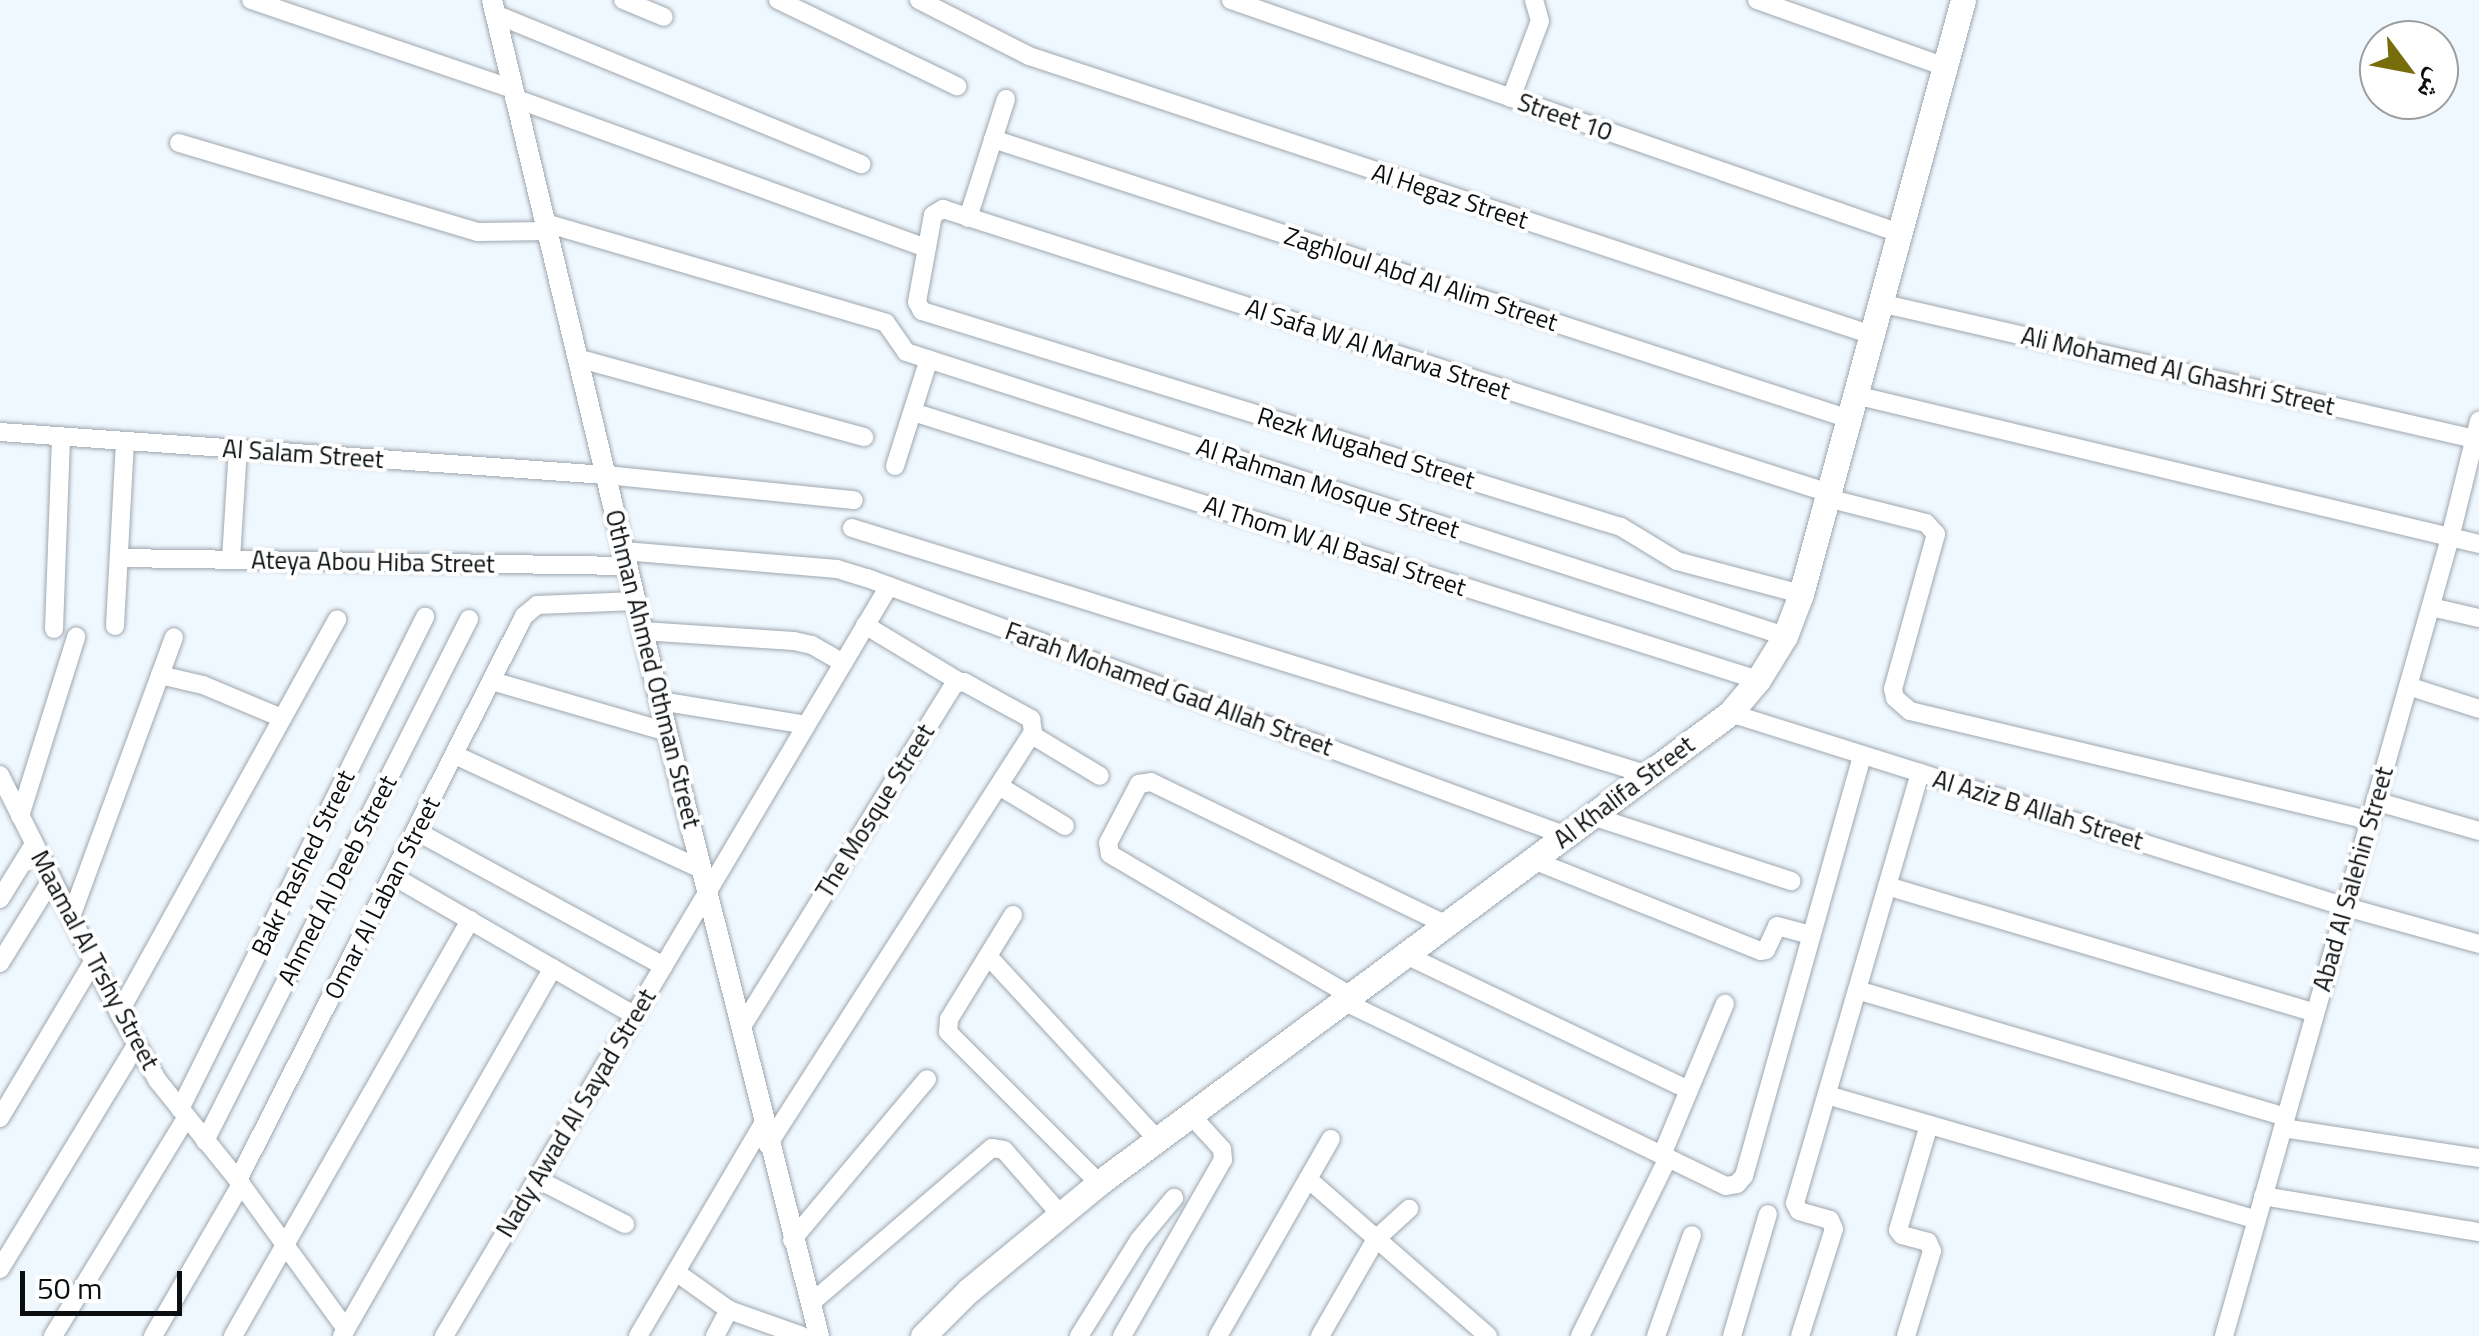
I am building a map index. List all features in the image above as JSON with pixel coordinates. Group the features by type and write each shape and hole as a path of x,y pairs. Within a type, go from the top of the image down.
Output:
{"main road":[{"name":"Al Khalifa Street","path":"923,1336 968,1290 1099,1183 1730,713 1758,680 1785,636 1801,594 1963,0"}],"street":[{"path":"251,0 927,248"},
{"path":"624,0 664,17"},
{"path":"778,0 957,86"},
{"name":"Al Hegaz Street","path":"919,0 1028,56 1872,335"},
{"name":"Street 10","path":"1231,0 1900,233"},
{"path":"1511,98 1540,22 1534,0"},
{"path":"1756,0 1944,67"},
{"path":"494,7 861,164"},
{"name":"Othman Ahmed Othman Street","path":"494,7 667,732 818,1336"},
{"path":"968,218 1006,98"},
{"name":"Zaghloul Abd Al Alim Street","path":"994,139 1852,407 2479,544"},
{"path":"179,143 478,232 546,227"},
{"name":"Al Safa W Al Marwa Street","path":"927,248 933,218 943,209 1828,496 1926,523 1936,534 1893,689 1895,698 1910,711 2370,821"},
{"name":"Al Rahman Mosque Street","path":"546,227 886,323 896,332 903,351 1785,636"},
{"name":"Rezk Mugahed Street","path":"927,248 917,302 925,312 1621,527 1676,561 1801,594"},
{"name":"Ali Mohamed Al Ghashri Street","path":"1880,303 2478,433"},
{"path":"577,358 864,437"},
{"path":"895,466 929,359"},
{"name":"Al Thom W Al Basal Street","path":"913,412 1758,680"},
{"name":"Al Salam Street","path":"0,432 606,475 854,500"},
{"name":"Abad Al Salehin Street","path":"2224,1336 2478,433"},
{"path":"54,629 61,436"},
{"path":"115,626 124,441"},
{"path":"231,560 238,449"},
{"path":"852,528 1645,774"},
{"name":"Ateya Abou Hiba Street","path":"119,558 626,558 770,563"},
{"name":"Farah Mohamed Gad Allah Street","path":"770,563 837,569 889,586 1564,835"},
{"name":"Nady Awad Al Sayad Street","path":"444,1336 664,966 706,880 889,586"},
{"name":"Omar Al Laban Street","path":"154,1336 240,1182 524,616 537,606 636,601"},
{"path":"2430,607 2479,618"},
{"name":"Bakr Rashed Street","path":"52,1336 183,1114 425,617"},
{"path":"118,1013 337,619"},
{"name":"Ahmed Al Deeb Street","path":"206,1141 469,619"},
{"path":"768,1146 1032,735 1031,719 958,682 865,626"},
{"path":"643,631 794,641 828,653 843,664"},
{"path":"71,917 174,636"},
{"path":"20,816 76,638"},
{"path":"160,675 244,699 282,718"},
{"path":"492,681 667,732"},
{"name":"The Mosque Street","path":"741,1028 958,682"},
{"path":"2408,686 2479,709"},
{"path":"660,701 806,725"},
{"name":"Al Aziz B Allah Street","path":"1730,713 2346,907 2479,944"},
{"path":"1032,735 1100,776"},
{"path":"1449,926 1151,782 1136,787 1108,843 1110,854 1347,999 1726,1186 1736,1184 1744,1176 1862,754"},
{"path":"454,755 706,880"},
{"path":"1800,1336 1834,1226 1828,1218 1799,1210 1795,1203 1920,773"},
{"name":"Maamal Al Trshy Street","path":"0,775 137,1044 183,1114 286,1244 344,1333"},
{"path":"999,786 1065,826"},
{"path":"2376,800 2479,831"},
{"path":"1590,815 1791,882"},
{"path":"416,831 664,966"},
{"path":"0,899 34,844"},
{"path":"1533,860 1760,951 1766,950 1777,926 1812,935"},
{"path":"394,876 634,1015"},
{"path":"0,963 52,879"},
{"path":"1887,886 2315,1014"},
{"path":"1013,916 949,1019 950,1036 1099,1183"},
{"path":"233,1336 470,920"},
{"path":"988,956 1157,1139"},
{"path":"1408,956 1689,1090"},
{"path":"0,1118 93,962"},
{"path":"344,1333 554,968"},
{"path":"1857,990 2284,1122 2479,1158"},
{"path":"1580,1336 1665,1157 1725,1004"},
{"path":"0,1268 137,1044"},
{"path":"792,1240 927,1079"},
{"path":"1826,1096 2256,1220"},
{"path":"1122,1336 1223,1160 1222,1149 1189,1113"},
{"path":"638,1336 763,1124"},
{"path":"1906,1336 1932,1248 1925,1240 1902,1235 1898,1228 1928,1125"},
{"path":"1218,1336 1331,1139"},
{"path":"811,1303 992,1148 1004,1150 1061,1215"},
{"path":"537,1179 625,1224"},
{"path":"1308,1179 1488,1336"},
{"path":"2263,1196 2479,1232"},
{"path":"1079,1336 1139,1240 1174,1198"},
{"path":"1344,1336 1324,1329 1376,1239 1408,1209"},
{"path":"1732,1336 1768,1214"},
{"path":"1656,1336 1692,1236"},
{"path":"676,1272 729,1310 802,1336"},
{"path":"714,1336 729,1310"}]}
